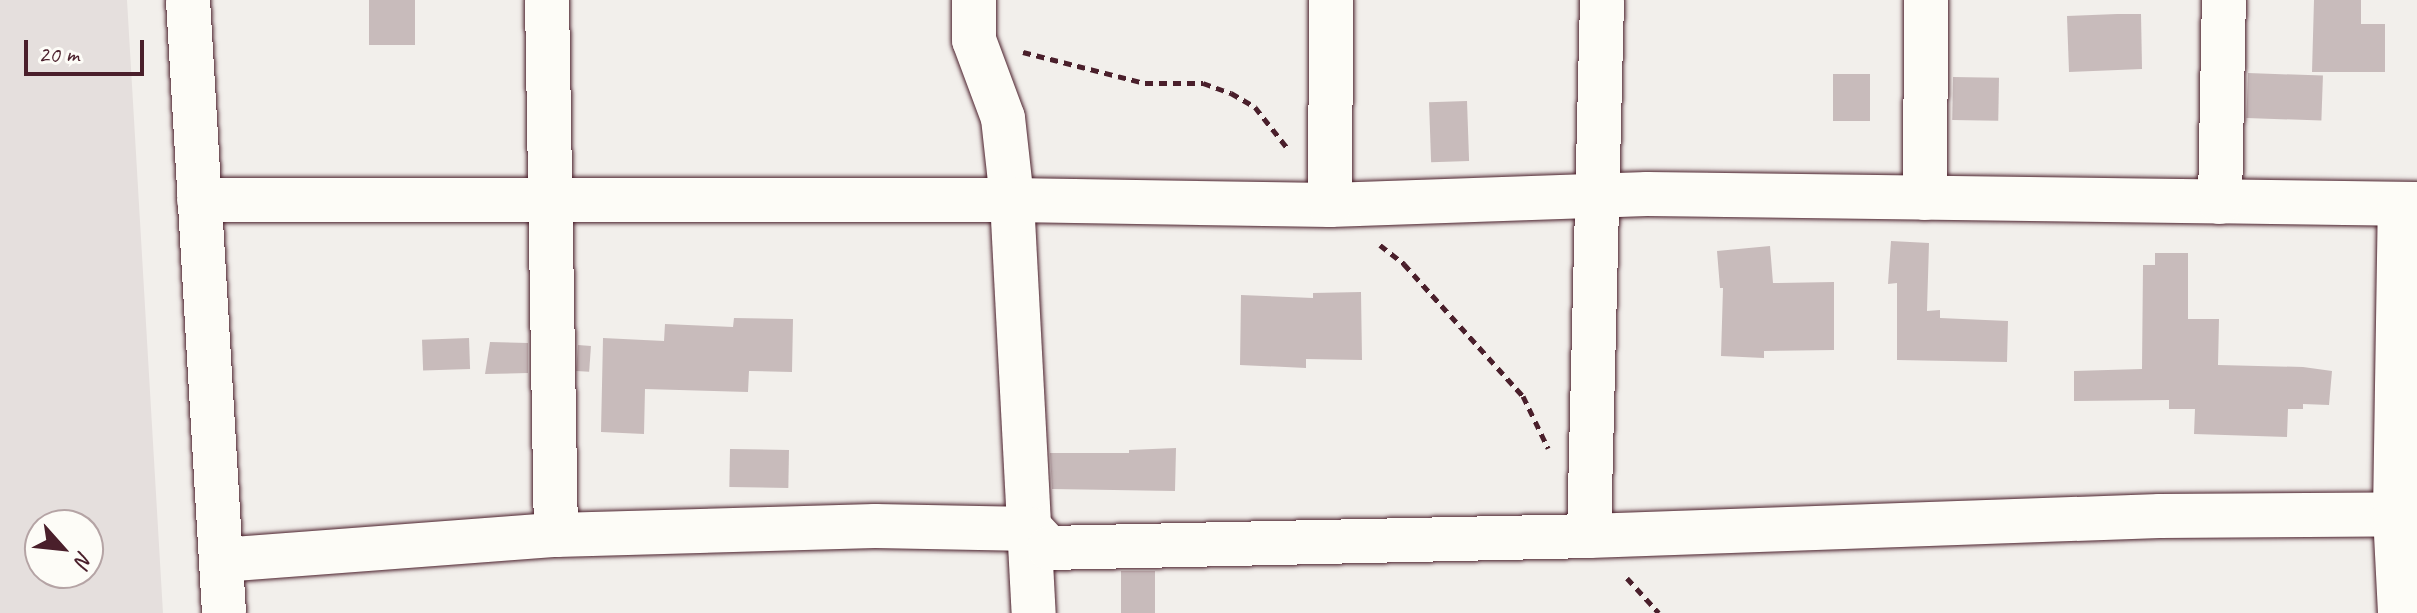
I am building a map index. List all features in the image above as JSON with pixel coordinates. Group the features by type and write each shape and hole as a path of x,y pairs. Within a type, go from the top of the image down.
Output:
{"street":[{"path":"188,0 224,613"},
{"path":"547,0 556,535"},
{"path":"974,0 974,40 1003,118 1012,200 1034,613"},
{"path":"1330,205 1331,0"},
{"path":"1589,536 1602,0"},
{"path":"1925,198 1926,0"},
{"path":"2220,202 2224,0"},
{"path":"199,200 1012,200 1330,205 1647,194 2408,204 2406,514 2400,613"},
{"path":"221,560 556,535 875,526 1031,529 1049,548 1589,536 2160,516 2406,514"}],"shaded area":[{"path":"0,0 127,0 163,613 0,613"}],"building":[{"path":"369,0 415,0 415,45 369,45"},
{"path":"2314,0 2361,0 2361,24 2385,24 2385,72 2312,72"},
{"path":"2141,14 2142,69 2069,72 2067,16"},
{"path":"2248,73 2323,76 2321,121 2246,118"},
{"path":"1833,74 1870,74 1870,121 1833,121"},
{"path":"1953,77 1999,78 1998,121 1952,120"},
{"path":"1467,101 1469,161 1431,162 1429,102"},
{"path":"1891,241 1929,243 1927,311 1940,310 1940,318 2008,321 2007,362 1897,360 1897,283 1888,284"},
{"path":"1770,246 1773,283 1834,282 1834,350 1764,351 1764,358 1721,356 1723,288 1720,288 1717,251"},
{"path":"2155,253 2188,253 2188,319 2219,319 2218,365 2303,367 2332,371 2329,405 2303,404 2303,409 2288,409 2287,437 2194,434 2195,409 2169,409 2169,400 2074,401 2074,371 2142,369 2143,265 2155,265"},
{"path":"1361,292 1362,360 1306,359 1306,368 1240,365 1241,295 1313,298 1313,293"},
{"path":"734,318 793,319 792,372 749,371 748,392 645,389 644,434 601,432 603,338 664,341 665,324 733,327"},
{"path":"469,338 470,369 423,371 422,340"},
{"path":"490,342 528,343 528,373 485,374"},
{"path":"578,345 591,346 589,372 576,371"},
{"path":"1176,448 1175,491 1052,489 1050,453 1129,453 1129,450"},
{"path":"730,449 789,450 788,488 729,487"},
{"path":"1121,571 1155,571 1155,613 1121,613"}]}
